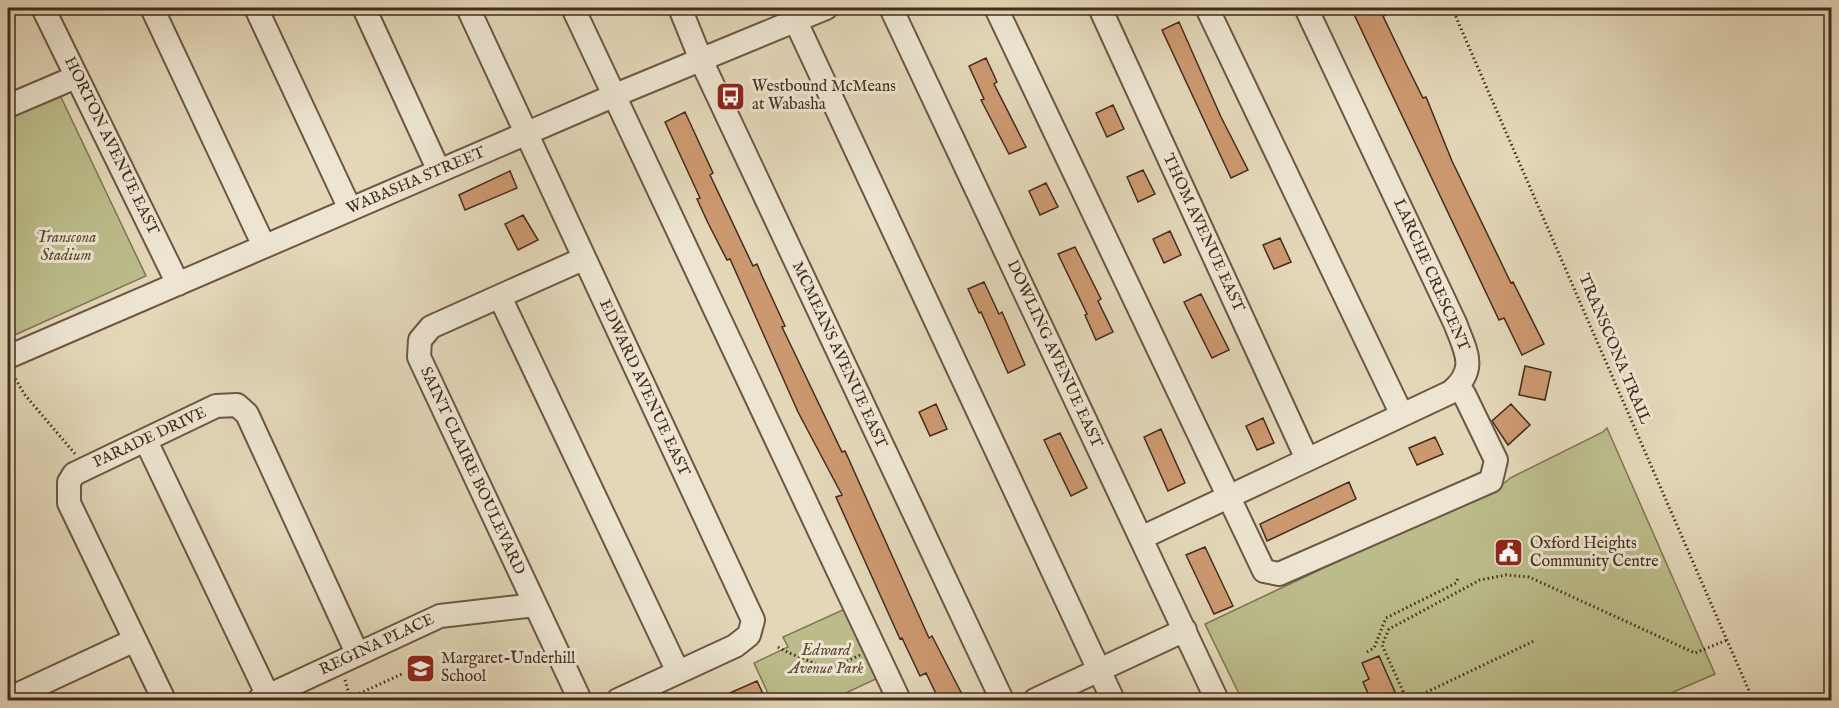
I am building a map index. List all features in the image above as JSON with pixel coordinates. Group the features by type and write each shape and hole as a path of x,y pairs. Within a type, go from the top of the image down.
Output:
{"street":[{"name":"HORTON AVENUE EAST","path":"43,8 177,284"},
{"path":"152,8 264,246"},
{"path":"256,8 350,209"},
{"path":"364,8 439,171"},
{"name":"EDWARD AVENUE EAST","path":"468,8 753,620 749,635 735,646 618,700"},
{"path":"573,8 899,700"},
{"name":"MCMEANS AVENUE EAST","path":"680,8 701,60 1002,700"},
{"name":"WABASHA STREET","path":"8,363 177,284 701,60 792,14 826,8"},
{"name":"DOWLING AVENUE EAST","path":"891,8 1218,700"},
{"path":"996,8 1228,497 1264,571 1279,574 1491,481 1496,460 1464,394 1458,387 1402,415 1307,459 1228,497 1141,538"},
{"name":"THOM AVENUE EAST","path":"1100,8 1307,459"},
{"path":"1207,8 1402,415"},
{"name":"LARCHE CRESCENT","path":"1306,8 1455,323 1468,356 1468,372 1458,387"},
{"path":"792,14 1113,700"},
{"path":"8,106 76,77"},
{"name":"SAINT CLAIRE BOULEVARD","path":"580,700 419,357 420,340 431,327 583,259"},
{"path":"500,297 678,672"},
{"name":"PARADE DRIVE","path":"164,700 69,503 69,482 74,474 216,406 237,405 247,414 357,653"},
{"path":"146,441 264,698"},
{"name":"REGINA PLACE","path":"264,698 440,616 535,605"},
{"path":"1035,700 1185,630"},
{"path":"8,699 135,640"}],"path":[{"name":"TRANSCONA TRAIL","path":"1452,8 1753,700"},
{"path":"8,363 25,395 87,468"},
{"path":"1536,640 1409,700 1382,645 1389,629 1480,580 1506,575 1529,577 1695,652 1726,640"},
{"path":"1367,652 1374,648 1386,618 1456,584 1458,578"},
{"path":"778,647 790,654 813,660 826,670 874,648"},
{"path":"351,700 356,695 404,673"}],"green space":[{"name":"Transcona Stadium","path":"59,93 146,276 8,338 8,114"},
{"name":"Oxford Heights Community Centre","path":"1607,428 1715,674 1655,700 1242,700 1205,624 1506,482"},
{"name":"Edward Avenue Park","path":"847,608 878,678 831,700 771,700 754,663 788,647 783,637"}],"building":[{"path":"1351,8 1401,8 1383,16 1423,98 1426,97 1452,161 1511,283 1513,282 1544,344 1522,355 1504,318 1499,320"},
{"path":"1179,22 1221,117 1248,170 1231,178 1162,30"},
{"path":"986,58 997,82 994,84 1026,147 1009,154 981,100 984,99 969,66"},
{"path":"1113,105 1124,129 1107,137 1096,113"},
{"path":"685,112 713,173 710,175 753,266 757,264 785,326 782,327 842,452 845,451 929,638 932,636 965,700 939,700 926,673 920,676 902,638 900,639 836,497 842,495 798,412 730,259 727,260 708,223 697,199 700,198 665,122"},
{"path":"1143,170 1155,194 1138,202 1127,177"},
{"path":"510,171 517,188 465,210 459,195"},
{"path":"1046,183 1058,207 1040,215 1029,191"},
{"path":"523,215 538,240 518,250 505,224"},
{"path":"1170,231 1181,255 1164,263 1153,239"},
{"path":"1280,238 1291,262 1274,269 1263,245"},
{"path":"1075,247 1101,299 1098,301 1113,332 1096,340 1085,315 1087,314 1058,254"},
{"path":"984,282 999,314 1002,312 1025,365 1008,373 981,312 979,313 968,289"},
{"path":"1201,294 1229,350 1212,358 1184,302"},
{"path":"1525,366 1551,372 1545,400 1519,395"},
{"path":"936,404 947,429 930,436 919,412"},
{"path":"1511,404 1530,425 1508,445 1492,421"},
{"path":"1263,418 1274,443 1257,450 1246,426"},
{"path":"1161,429 1185,483 1168,491 1144,437"},
{"path":"1060,433 1087,488 1071,496 1044,440"},
{"path":"1435,437 1443,454 1417,465 1409,448"},
{"path":"1349,482 1356,499 1267,541 1260,524"},
{"path":"1205,547 1233,606 1214,614 1186,555"},
{"path":"1379,656 1395,692 1371,700 1363,682 1369,679 1362,663"},
{"path":"757,681 766,700 714,700"}],"place":[{"name":"Westbound McMeans at Wabasha","path":"731,96"},
{"name":"Oxford Heights Community Centre","path":"1509,553"},
{"name":"Margaret-Underhill School","path":"420,668"}]}
